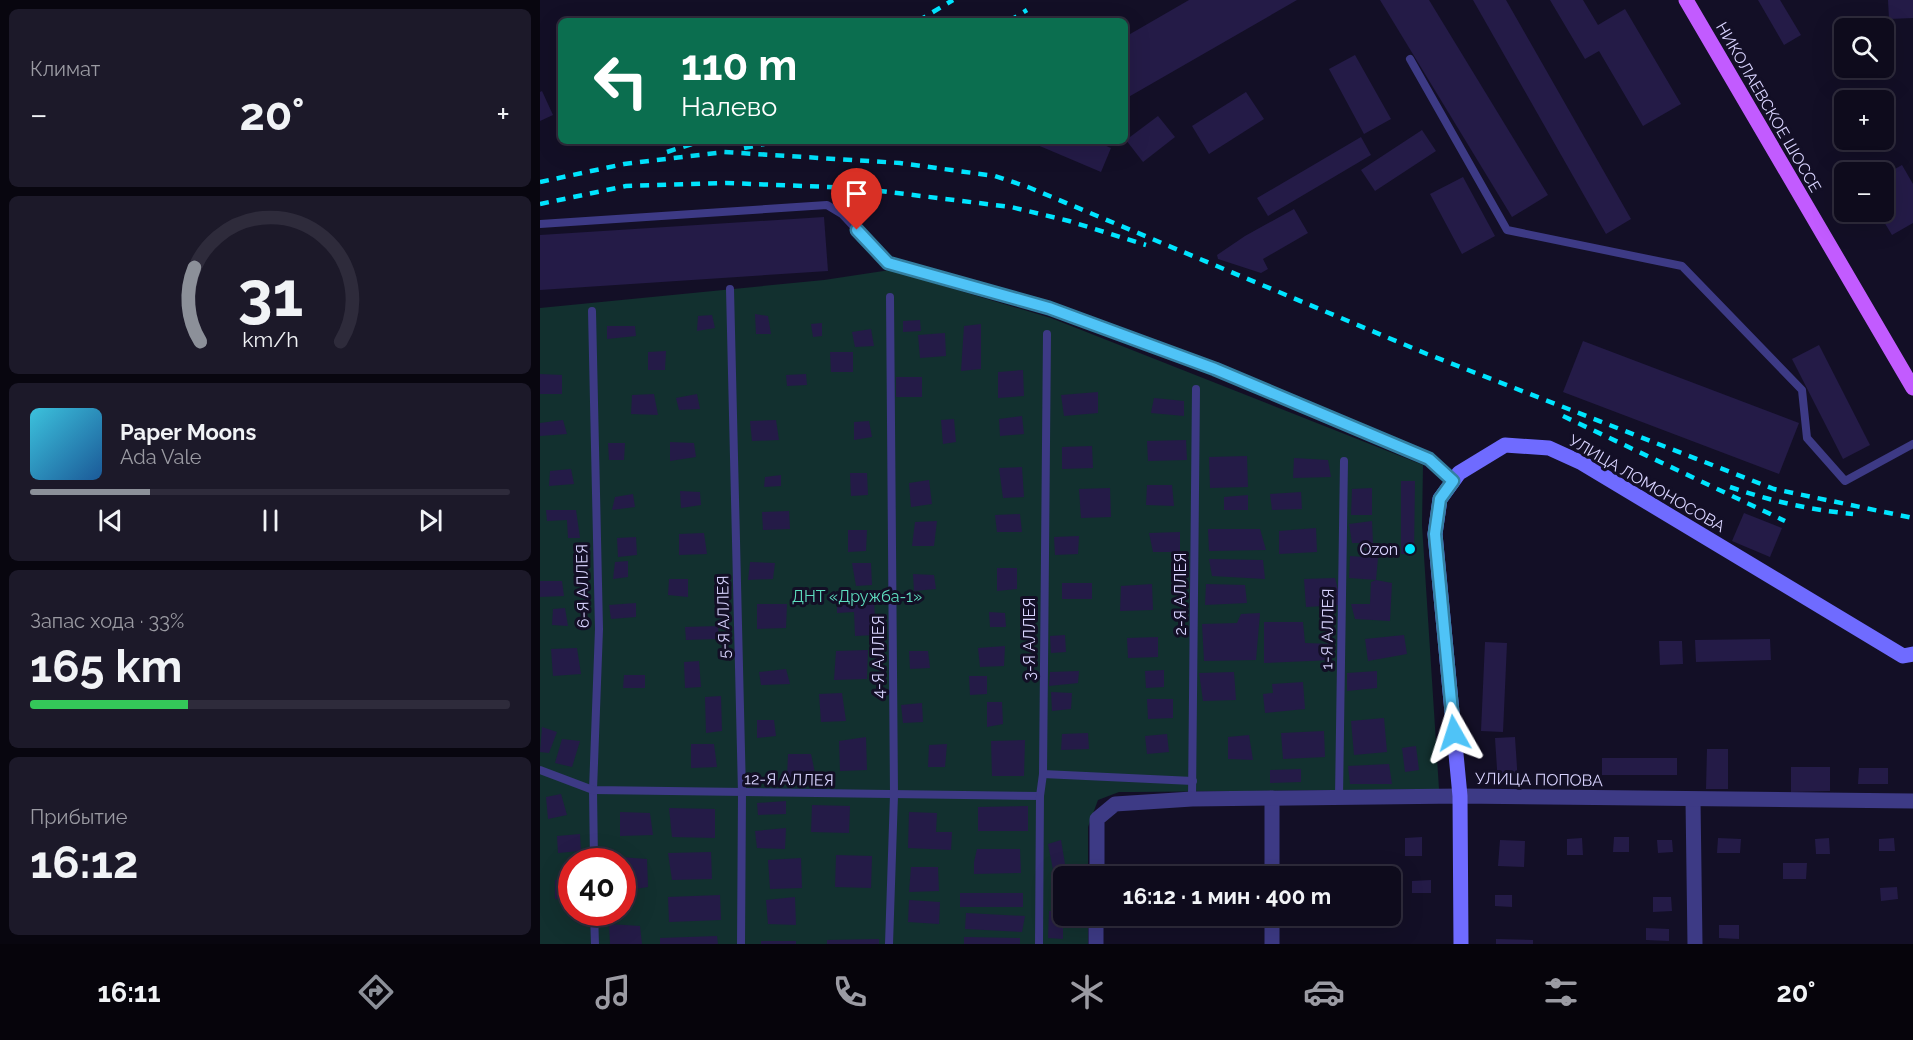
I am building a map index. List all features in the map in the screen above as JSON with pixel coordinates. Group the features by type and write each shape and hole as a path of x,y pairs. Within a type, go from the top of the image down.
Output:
{"main road":[{"name":"НИКОЛАЕВСКОЕ ШОССЕ","path":"1686,0 1913,388"}],"street":[{"name":"УЛИЦА ЛОМОНОСОВА","path":"1461,944 1460,796 1435,534 1440,499 1459,473 1505,445 1549,448 1582,464 1910,657"},
{"name":"УЛИЦА ПОПОВА","path":"1097,866 1097,819 1115,804 1192,799 1339,796 1913,801"},
{"path":"1272,798 1272,866"},
{"path":"1693,800 1695,944"},
{"path":"1096,926 1096,944"},
{"path":"1272,926 1272,944"}],"lane":[{"path":"1410,59 1507,230 1682,266 1802,390 1807,438 1845,481 1913,444"},
{"path":"540,224 827,205 842,214 888,263 1049,308 1215,369 1429,459 1453,481"},
{"name":"5-Я АЛЛЕЯ","path":"730,289 742,793 741,944"},
{"name":"4-Я АЛЛЕЯ","path":"889,944 894,795 890,297"},
{"name":"6-Я АЛЛЕЯ","path":"592,311 598,628 593,790 594,848"},
{"name":"3-Я АЛЛЕЯ","path":"1039,944 1047,334"},
{"name":"2-Я АЛЛЕЯ","path":"1192,799 1196,389"},
{"name":"1-Я АЛЛЕЯ","path":"1339,796 1344,461"},
{"name":"12-Я АЛЛЕЯ","path":"540,770 593,790 1041,796"},
{"path":"1043,774 1193,781"},
{"path":"594,926 595,944"}],"green space":[{"name":"ДНТ «Дружба-1»","path":"890,270 1051,318 1423,465 1422,525 1439,789 1119,792 1098,800 1088,827 1088,866 1053,866 1053,926 1088,926 1088,944 540,944 540,308 824,280"}],"building":[{"path":"1189,0 1297,0 1128,97 1128,35"},
{"path":"1380,0 1429,0 1548,195 1512,217"},
{"path":"1473,0 1506,0 1631,219 1606,234"},
{"path":"1550,0 1583,0 1598,25 1625,9 1681,104 1643,126 1599,51 1585,59"},
{"path":"1758,0 1780,0 1801,35 1784,45"},
{"path":"1888,0 1913,0 1913,18 1889,18"},
{"path":"1355,55 1391,119 1364,134 1329,69"},
{"path":"542,91 553,115 540,121 540,92"},
{"path":"1246,92 1264,119 1209,154 1192,126"},
{"path":"1158,116 1175,137 1143,162 1128,143 1128,138"},
{"path":"1422,130 1436,151 1375,191 1361,170"},
{"path":"1361,137 1371,155 1268,216 1257,198"},
{"path":"1035,144 1102,144 1111,148 1101,172"},
{"path":"1902,165 1913,184 1913,223 1892,235 1884,222 1894,222 1894,169"},
{"path":"1463,177 1495,236 1462,254 1430,194"},
{"path":"1294,209 1308,233 1263,259 1268,269 1261,273 1218,259 1217,255 1245,236"},
{"path":"824,217 828,271 540,290 540,235"},
{"path":"755,314 768,316 771,334 756,334"},
{"path":"712,315 715,328 697,331 698,316"},
{"path":"920,320 921,331 903,332 903,321"},
{"path":"822,323 822,336 813,337 811,324"},
{"path":"981,324 981,369 961,371 964,326"},
{"path":"607,326 635,326 636,336 607,339"},
{"path":"871,329 874,346 855,347 852,332"},
{"path":"945,333 946,356 920,358 918,335"},
{"path":"1583,341 1799,423 1779,474 1563,392"},
{"path":"1819,345 1870,445 1843,459 1792,359"},
{"path":"666,351 665,370 648,370 648,352"},
{"path":"830,352 853,352 853,372 831,372"},
{"path":"1023,370 1024,396 998,398 998,372"},
{"path":"540,374 562,375 562,394 540,394"},
{"path":"806,374 807,385 787,386 786,375"},
{"path":"896,377 922,377 922,397 896,397"},
{"path":"1098,392 1098,413 1064,416 1061,395"},
{"path":"654,394 658,415 631,414 632,395"},
{"path":"697,394 700,409 679,410 676,398"},
{"path":"1154,398 1184,401 1184,416 1151,413"},
{"path":"1022,416 1024,434 1000,436 999,419"},
{"path":"954,419 956,442 943,444 941,420"},
{"path":"563,420 567,434 540,436 540,423"},
{"path":"776,420 779,440 752,441 750,421"},
{"path":"869,421 872,437 854,440 854,422"},
{"path":"1186,440 1187,460 1148,461 1147,441"},
{"path":"670,442 694,443 696,457 670,461"},
{"path":"608,443 625,443 624,460 609,460"},
{"path":"1092,446 1093,468 1062,469 1062,447"},
{"path":"1247,456 1248,487 1210,488 1209,457"},
{"path":"1294,458 1328,460 1331,477 1293,478"},
{"path":"1022,467 1024,497 1003,498 999,468"},
{"path":"571,469 574,484 549,486 550,471"},
{"path":"850,473 867,473 868,495 851,496"},
{"path":"781,475 781,486 764,487 765,477"},
{"path":"929,480 932,504 911,507 909,483"},
{"path":"1401,481 1415,481 1414,554 1401,554"},
{"path":"1147,485 1172,485 1174,506 1146,505"},
{"path":"1110,488 1111,517 1081,518 1079,489"},
{"path":"1372,488 1372,515 1351,515 1352,489"},
{"path":"680,491 700,492 701,505 681,508"},
{"path":"1301,492 1302,509 1272,510 1270,494"},
{"path":"633,494 635,507 612,510 615,497"},
{"path":"1248,495 1248,510 1224,510 1224,497"},
{"path":"546,510 576,510 580,538 568,538 567,520 547,521"},
{"path":"789,511 790,529 763,530 762,512"},
{"path":"1744,513 1782,528 1770,557 1732,541"},
{"path":"1020,514 1022,532 997,532 995,515"},
{"path":"937,521 934,546 912,546 915,522"},
{"path":"1372,521 1373,543 1352,543 1349,524"},
{"path":"1316,528 1317,552 1279,554 1279,531"},
{"path":"1208,529 1260,529 1266,550 1209,551"},
{"path":"848,530 867,530 866,551 848,552"},
{"path":"1180,532 1180,552 1153,552 1149,533"},
{"path":"704,533 707,554 679,555 679,534"},
{"path":"1079,536 1078,554 1055,555 1054,537"},
{"path":"636,537 637,555 618,557 617,538"},
{"path":"1350,556 1378,558 1376,580 1349,578"},
{"path":"1209,559 1263,560 1265,579 1212,576"},
{"path":"628,561 628,577 613,579 615,562"},
{"path":"750,562 775,563 773,579 748,580"},
{"path":"852,563 871,563 872,585 856,586"},
{"path":"997,568 1017,568 1017,589 997,591"},
{"path":"913,574 934,575 936,589 914,591"},
{"path":"1335,578 1342,605 1306,607 1304,579"},
{"path":"669,579 688,579 688,597 668,595"},
{"path":"1376,580 1392,583 1390,621 1355,619 1351,604 1370,604 1371,582"},
{"path":"540,581 562,581 564,596 540,597"},
{"path":"1062,583 1092,583 1092,599 1062,599"},
{"path":"1152,584 1153,610 1120,611 1121,586"},
{"path":"1206,584 1245,585 1247,603 1205,605"},
{"path":"874,601 876,635 855,636 854,612 837,613 837,603"},
{"path":"636,603 636,617 611,619 609,605"},
{"path":"757,604 787,604 786,628 757,629"},
{"path":"565,608 568,626 552,625 553,609"},
{"path":"989,612 1005,613 1006,627 990,627"},
{"path":"1260,613 1256,660 1204,661 1202,624 1237,623 1241,614"},
{"path":"1264,622 1303,622 1305,643 1332,644 1332,660 1264,663"},
{"path":"718,626 719,639 686,640 685,627"},
{"path":"1065,635 1066,652 1051,653 1050,636"},
{"path":"1404,635 1407,654 1368,661 1365,639"},
{"path":"1158,637 1158,657 1128,658 1127,638"},
{"path":"1770,639 1771,660 1696,662 1695,640"},
{"path":"1659,641 1682,641 1683,664 1660,665"},
{"path":"1485,642 1507,643 1503,732 1481,731"},
{"path":"1005,646 1004,666 980,667 978,648"},
{"path":"577,648 581,674 553,676 551,649"},
{"path":"868,650 867,679 834,680 836,651"},
{"path":"909,651 928,651 930,668 910,669"},
{"path":"699,661 701,687 685,688 684,662"},
{"path":"786,669 790,684 761,685 759,672"},
{"path":"1164,670 1164,687 1146,688 1145,671"},
{"path":"1079,671 1078,683 1049,686 1050,672"},
{"path":"1377,671 1377,688 1347,691 1347,673"},
{"path":"1234,672 1236,700 1203,701 1199,673"},
{"path":"624,675 645,675 645,688 623,688"},
{"path":"969,676 987,676 987,694 970,695"},
{"path":"1303,682 1305,709 1265,713 1263,694 1273,693 1272,684"},
{"path":"1051,692 1072,693 1071,709 1052,711"},
{"path":"842,693 846,721 821,722 819,694"},
{"path":"721,696 722,731 706,733 705,697"},
{"path":"1147,699 1173,699 1173,718 1148,719"},
{"path":"987,702 1002,702 1003,724 987,727"},
{"path":"922,703 923,722 903,723 901,705"},
{"path":"1384,718 1387,752 1354,755 1351,721"},
{"path":"757,720 774,720 776,736 757,738"},
{"path":"542,727 557,732 549,753 540,752"},
{"path":"1324,731 1325,757 1283,759 1281,733"},
{"path":"1088,733 1089,749 1061,750 1062,734"},
{"path":"1167,734 1169,752 1147,754 1145,736"},
{"path":"1249,735 1253,760 1228,759 1228,737"},
{"path":"866,737 867,770 840,771 839,741"},
{"path":"1515,737 1518,783 1498,784 1495,738"},
{"path":"562,739 580,741 572,767 555,763"},
{"path":"1025,740 1024,776 992,776 991,741"},
{"path":"691,744 714,744 717,767 691,768"},
{"path":"947,744 945,767 928,767 929,745"},
{"path":"1416,746 1419,770 1405,772 1402,748"},
{"path":"1707,749 1728,749 1728,789 1706,789"},
{"path":"788,754 811,754 816,778 787,777"},
{"path":"1602,758 1677,758 1677,775 1602,775"},
{"path":"1389,764 1392,784 1350,784 1348,766"},
{"path":"1791,767 1830,767 1830,791 1791,792"},
{"path":"1859,768 1888,768 1888,784 1858,784"},
{"path":"1301,769 1301,782 1270,783 1270,770"},
{"path":"561,794 567,815 548,819 546,797"},
{"path":"786,801 786,814 758,815 757,803"},
{"path":"812,805 850,806 849,833 811,832"},
{"path":"1028,806 1028,831 978,831 978,807"},
{"path":"669,808 715,809 715,838 672,837"},
{"path":"620,812 650,813 653,835 620,836"},
{"path":"909,812 937,813 936,832 952,832 951,850 908,848"},
{"path":"786,828 785,849 757,848 755,831"},
{"path":"580,834 581,848 558,848 558,853 557,836"},
{"path":"1422,837 1422,856 1405,856 1405,838"},
{"path":"1614,837 1629,837 1629,852 1613,852"},
{"path":"1582,838 1583,855 1567,855 1567,839"},
{"path":"1718,838 1741,839 1740,853 1717,853"},
{"path":"1829,838 1830,854 1816,854 1815,839"},
{"path":"1894,838 1895,851 1879,851 1879,839"},
{"path":"1061,840 1065,866 1053,866 1053,870 1048,844"},
{"path":"1500,840 1525,841 1524,867 1498,866"},
{"path":"1657,840 1672,840 1673,852 1658,853"},
{"path":"977,849 1020,849 1021,873 974,874"},
{"path":"711,852 712,879 672,880 668,853"},
{"path":"836,855 872,856 871,888 835,887"},
{"path":"636,858 647,859 648,887 636,889"},
{"path":"801,858 802,888 770,889 768,860"},
{"path":"1783,863 1807,863 1806,879 1783,879"},
{"path":"911,867 938,867 939,891 909,892"},
{"path":"555,880 558,880 558,899 555,899"},
{"path":"1431,880 1431,893 1412,893 1412,881"},
{"path":"1897,887 1898,899 1881,901 1880,888"},
{"path":"960,893 1023,893 1023,907 960,907"},
{"path":"720,895 721,920 669,922 668,897"},
{"path":"1495,895 1512,895 1512,907 1495,906"},
{"path":"795,897 796,925 768,924 766,900"},
{"path":"1653,897 1671,897 1672,911 1653,912"},
{"path":"909,900 940,902 939,924 908,922"},
{"path":"1049,911 1053,911 1053,926 1063,926 1063,939 1048,938"},
{"path":"966,913 1025,916 1022,932 965,929"},
{"path":"1719,925 1739,925 1739,939 1719,938"},
{"path":"609,926 640,926 642,944 610,944"},
{"path":"1646,928 1669,929 1669,941 1646,940"},
{"path":"717,936 718,944 660,944 660,938"},
{"path":"964,937 1020,938 1020,944 964,944"},
{"path":"879,939 879,944 827,944 827,940"},
{"path":"1496,939 1533,940 1533,944 1496,944"},
{"path":"761,941 796,941 796,944 761,944"}],"railway":[{"path":"923,18 953,0"},
{"path":"1014,18 1027,10"},
{"path":"667,152 692,144"},
{"path":"744,148 764,144"},
{"path":"540,182 624,164 724,152 900,163 995,176 1028,187 1427,354 1774,489 1913,518"},
{"path":"540,204 626,186 726,183 856,188 1011,207 1069,221 1146,245"},
{"path":"1563,416 1785,521"},
{"path":"1730,487 1791,504 1853,514"}],"place":[{"name":"Ozon","path":"1410,549"}],"route":[{"path":"857,230 888,263 1049,308 1215,369 1429,459 1453,481 1440,499 1435,534 1454,733"}]}
